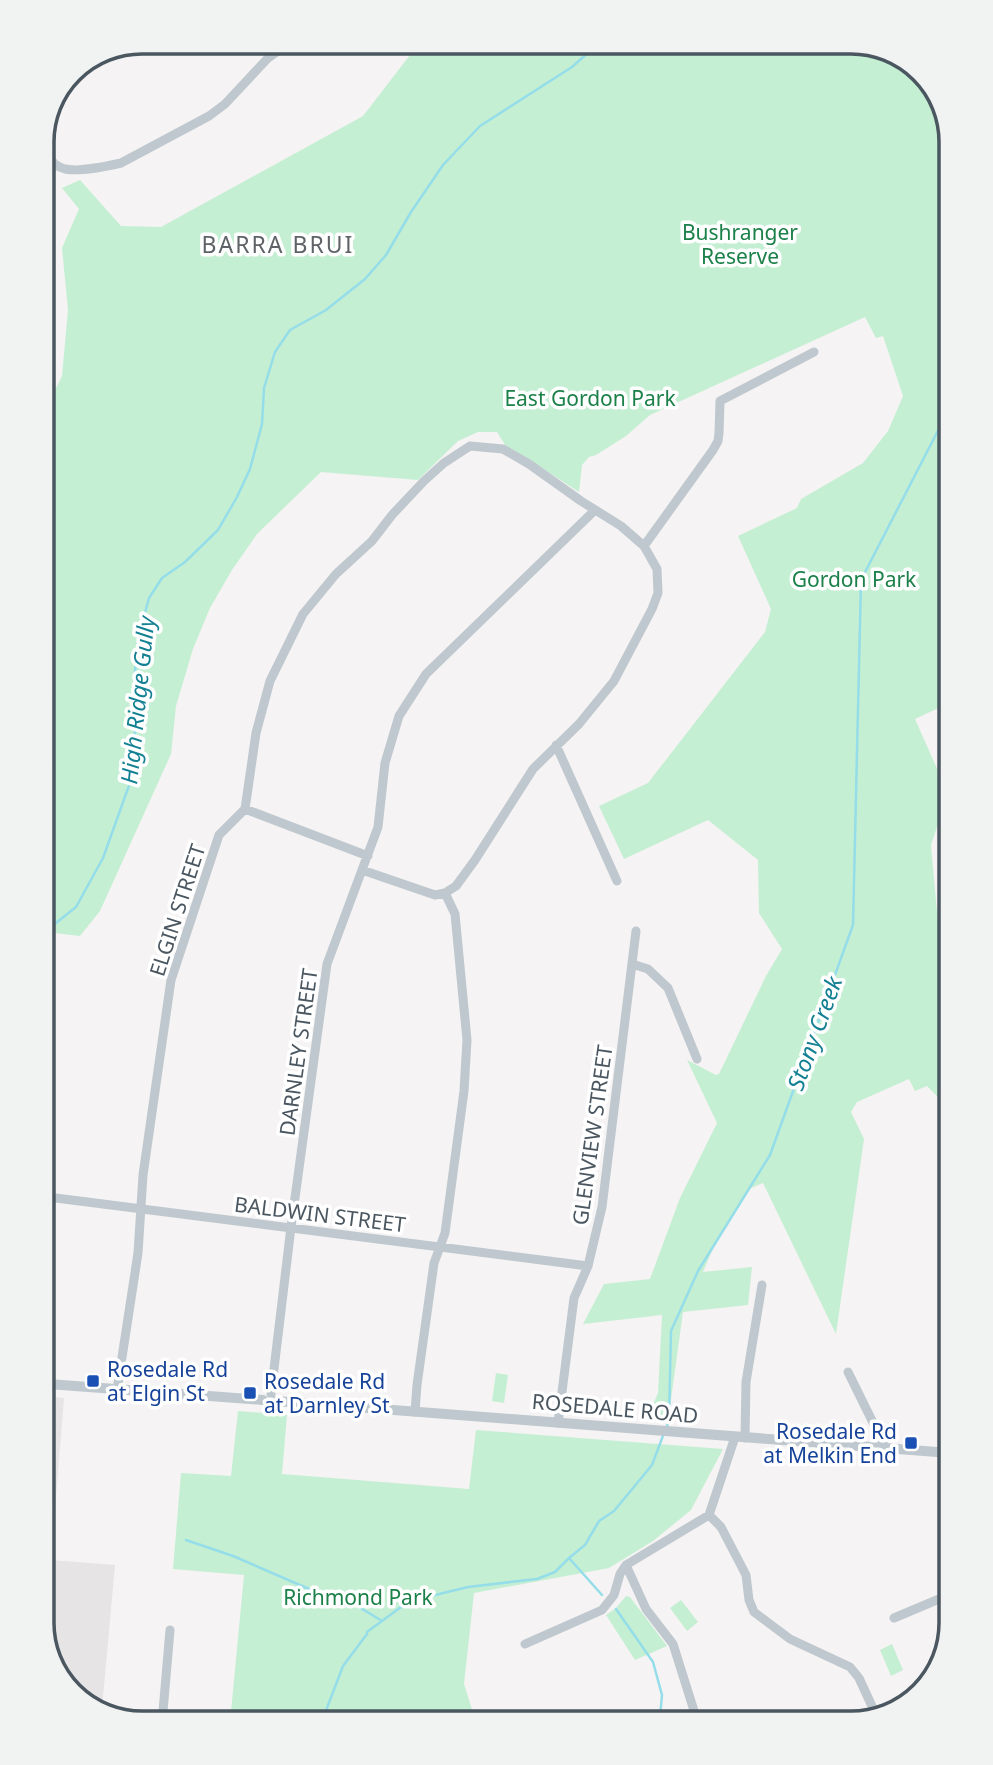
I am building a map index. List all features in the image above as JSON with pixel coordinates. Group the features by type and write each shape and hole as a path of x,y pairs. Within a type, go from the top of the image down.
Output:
{"street":[{"path":"54,163 68,169 107,167 121,163 209,116 225,104 274,54"},
{"path":"644,546 718,441 720,401 814,352"},
{"path":"362,870 435,895 445,893 456,886 533,769 579,724 614,681 658,593 657,569 644,546 621,526 503,449 470,446 444,463 424,481 392,514 372,541 336,574 303,614 270,681 256,733 246,809 368,856"},
{"name":"DARNLEY STREET","path":"270,1399 327,964 378,827 385,763 399,716 426,674 595,510"},
{"path":"556,745 617,881"},
{"name":"ELGIN STREET","path":"117,1390 138,1253 143,1175 170,979 219,835 246,809"},
{"path":"415,1412 434,1264 445,1233 462,1104 467,1040 455,914 445,893"},
{"name":"GLENVIEW STREET","path":"558,1423 574,1298 588,1266 603,1207 636,932"},
{"path":"632,964 648,969 667,988 698,1059"},
{"name":"BALDWIN STREET","path":"54,1198 588,1266"},
{"path":"525,1644 602,1610 614,1595 620,1574 626,1565 709,1515 740,1438 762,1285"},
{"path":"848,1372 886,1449"},
{"name":"ROSEDALE ROAD","path":"54,1385 939,1452"},
{"path":"709,1515 721,1527 746,1575 749,1600 754,1612 790,1639 849,1667 859,1678 873,1708"},
{"path":"626,1565 646,1609 673,1644 694,1711"},
{"path":"894,1618 939,1599"},
{"path":"163,1711 170,1630"}],"shaded area":[{"path":"54,1397 64,1398 54,1523"},
{"path":"54,1560 115,1565 103,1701 80,1685 61,1656 54,1622"}],"green space":[{"path":"411,54 856,54 889,63 913,80 927,98 937,125 939,708 915,719 939,773 939,821 931,845 939,919 939,1098 927,1086 915,1091 909,1079 857,1102 851,1112 864,1139 836,1334 763,1183 749,1189 716,1241 703,1272 752,1267 748,1305 683,1312 668,1421 647,1419 658,1393 662,1315 583,1324 604,1284 650,1279 680,1198 717,1123 687,1060 716,1075 719,1074 766,976 782,949 759,913 758,860 708,820 624,859 599,806 648,783 765,632 771,609 738,536 797,508 801,499 863,463 888,431 903,396 883,336 876,338 865,317 650,415 626,436 589,457 582,465 579,492 507,448 497,432 478,432 458,441 418,480 321,472 257,534 210,608 193,649 176,706 171,754 100,911 80,936 54,933 54,392 62,376 68,310 62,248 79,209 62,188 80,180 121,226 161,227 363,116"},
{"path":"496,1373 508,1375 504,1403 492,1401"},
{"name":"Richmond Park","path":"238,1411 287,1415 282,1474 469,1489 476,1430 723,1449 691,1510 653,1541 609,1568 474,1593 464,1684 472,1711 231,1711 244,1575 173,1569 181,1473 231,1476"},
{"path":"626,1596 630,1597 667,1646 635,1660 606,1615"},
{"path":"681,1600 698,1622 687,1631 670,1608"},
{"path":"892,1644 903,1670 891,1676 880,1650"}],"waterway":[{"name":"High Ridge Gully","path":"54,925 76,907 103,858 131,780 135,731 134,680 139,635 149,598 162,578 185,562 218,530 237,497 250,469 262,424 264,388 275,352 290,330 326,310 365,279 386,255 443,165 480,126 572,67 587,54"},
{"name":"Stony Creek","path":"667,1426 671,1331 698,1271 770,1155 853,925 861,580 939,429"},
{"name":"Stony Creek","path":"602,1595 569,1558 585,1545 599,1521 614,1511 652,1465 664,1433"},
{"path":"186,1540 233,1556 309,1589 349,1601 382,1621 401,1607 423,1598 468,1587 537,1579 555,1572 568,1559"},
{"name":"Stony Creek","path":"616,1609 653,1662 662,1695 661,1711"},
{"path":"367,1632 382,1621"},
{"path":"326,1711 343,1666 367,1634"}],"place":[{"name":"Rosedale Rd at Elgin St","path":"93,1381"},
{"name":"Rosedale Rd at Darnley St","path":"250,1393"},
{"name":"Rosedale Rd at Melkin End","path":"911,1443"}],"district":[{"name":"BARRA BRUI","path":"278,244"}],"park label":[{"name":"Bushranger Reserve","path":"740,244"},
{"name":"East Gordon Park","path":"590,398"},
{"name":"Gordon Park","path":"854,579"}]}
